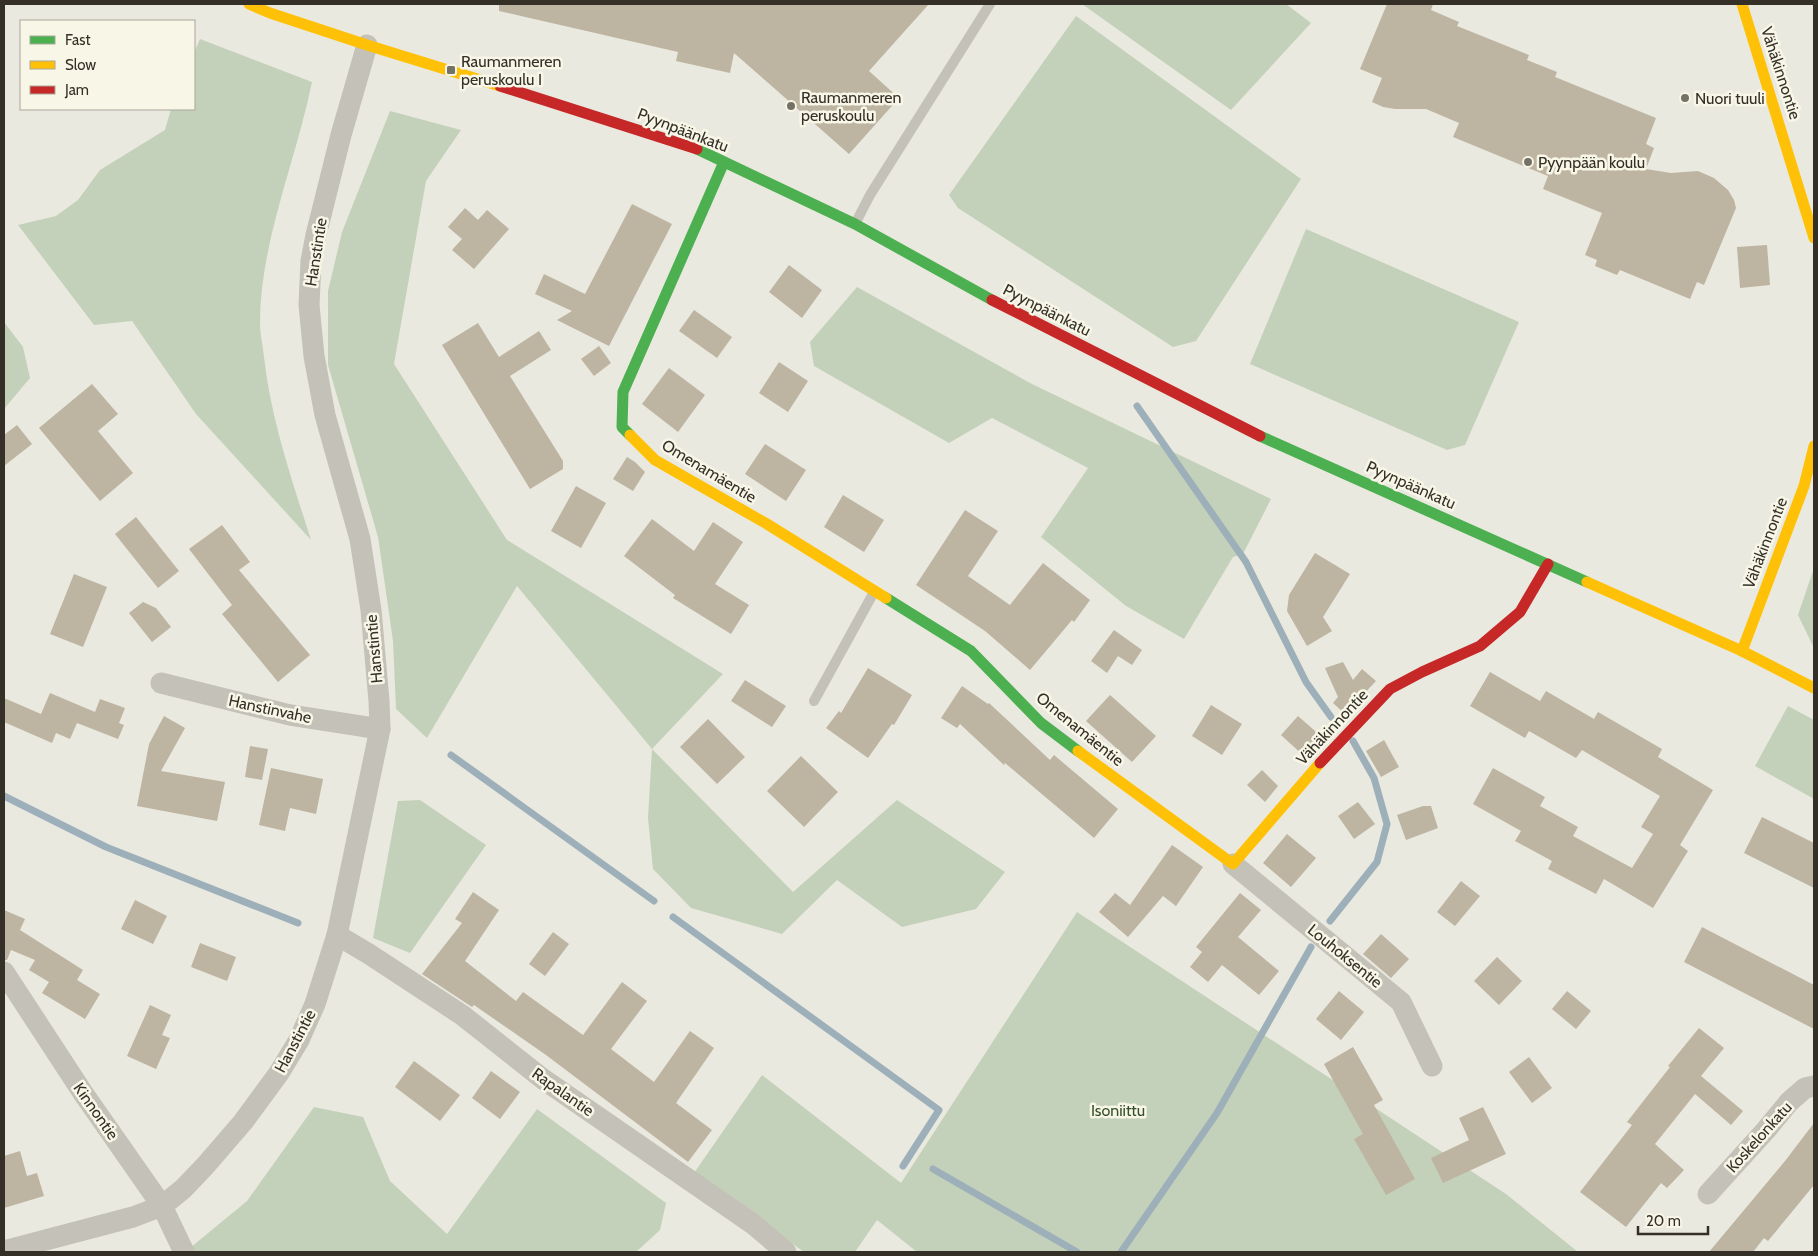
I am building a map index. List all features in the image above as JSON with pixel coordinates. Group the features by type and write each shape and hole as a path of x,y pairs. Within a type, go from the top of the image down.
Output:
{"street":[{"name":"Pyynpäänkatu","path":"249,4 270,13 367,45 696,149 855,224 1008,309 1264,438 1742,651 1814,688"},
{"name":"Vähäkinnontie","path":"1742,4 1814,238"},
{"name":"Hanstintie","path":"4,1251 133,1217 162,1206 183,1189 243,1122 279,1073 299,1040 316,1004 337,935 380,729 379,701 371,610 360,539 325,415 314,356 309,304 311,261 316,235 341,135 367,45"},
{"name":"Omenamäentie","path":"724,162 623,392 622,426 655,460 775,530 971,651 1041,723 1146,802 1233,864"},
{"name":"Vähäkinnontie","path":"1742,651 1804,486 1814,446"},
{"name":"Vähäkinnontie","path":"1233,864 1299,786 1390,689 1422,672 1480,646 1520,612 1548,564"},
{"name":"Hanstinvahe","path":"161,683 290,715 380,729"},
{"name":"Louhoksentie","path":"1233,864 1401,1002 1432,1066"},
{"name":"Rapalantie","path":"337,935 462,1015 543,1078 753,1224 786,1252"},
{"name":"Kinnontie","path":"4,972 83,1093 162,1206 184,1252"},
{"name":"Koskelonkatu","path":"1708,1194 1789,1102 1805,1088 1814,1086"}],"lane":[{"path":"855,224 870,196 990,4"},
{"path":"814,701 875,591"}],"green space":[{"path":"1082,4 1286,4 1311,23 1231,110"},
{"path":"1076,16 1301,179 1196,341 1173,347 958,208 949,195"},
{"path":"200,39 312,82 272,232 266,262 260,323 267,380 277,427 311,540 196,414 132,321 94,325 18,225 56,216 78,200 100,170 165,130 171,110 195,110 195,51"},
{"path":"390,111 461,130 426,181 394,364 507,540 723,674 652,749 517,586 427,738 396,709 393,641 378,537 328,365 328,291 342,232"},
{"path":"1306,229 1519,322 1465,445 1447,450 1250,364"},
{"path":"857,287 1032,384 1271,499 1243,554 1233,557 1184,639 1126,606 1041,537 1088,468 992,418 949,443 814,366 810,342"},
{"path":"4,322 23,347 30,378 4,409"},
{"path":"1814,568 1814,648 1798,615"},
{"path":"1788,706 1814,720 1814,799 1755,766"},
{"path":"652,749 793,892 897,800 1005,872 976,909 902,927 837,880 782,934 691,908 653,869 648,818"},
{"path":"420,800 486,845 410,953 373,938 398,801"},
{"name":"Isoniittu","path":"1077,912 1506,1194 1578,1252 917,1252 877,1220 855,1252 804,1252 694,1173 762,1075 901,1183"},
{"path":"314,1107 363,1117 390,1181 447,1234 537,1109 666,1203 660,1230 636,1252 185,1252 247,1201"}],"building":[{"path":"499,4 929,4 869,71 899,98 849,154 734,53 730,73 676,61 678,52 499,11"},
{"path":"1387,4 1433,4 1431,10 1459,22 1457,26 1529,55 1527,60 1557,72 1555,77 1656,118 1646,144 1654,148 1646,169 1671,173 1698,171 1714,178 1728,190 1734,200 1736,208 1704,285 1697,282 1690,299 1620,270 1617,275 1595,266 1597,260 1585,255 1602,213 1543,189 1548,176 1453,137 1459,123 1426,109 1395,109 1383,107 1372,102 1382,78 1360,69"},
{"path":"632,204 672,224 609,346 557,320 572,311 535,294 544,274 585,294"},
{"path":"465,208 478,220 487,210 509,229 474,269 452,250 462,239 448,227"},
{"path":"1767,245 1770,285 1740,288 1737,247"},
{"path":"789,265 822,290 802,318 769,292"},
{"path":"694,310 732,337 717,358 679,331"},
{"path":"478,323 499,357 539,331 551,350 510,376 563,461 563,469 530,489 442,345"},
{"path":"599,346 611,363 594,376 581,359"},
{"path":"779,362 808,381 788,412 759,393"},
{"path":"669,368 705,395 678,432 642,404"},
{"path":"92,384 118,414 98,431 133,473 100,501 39,428"},
{"path":"17,425 32,444 4,466 4,435"},
{"path":"765,444 806,470 786,501 745,474"},
{"path":"627,457 645,472 633,491 613,479"},
{"path":"576,486 606,503 581,548 551,531"},
{"path":"843,495 884,520 864,552 824,527"},
{"path":"965,510 998,531 968,576 1010,605 1043,563 1090,600 1074,622 1072,620 1030,670 985,631 916,585"},
{"path":"136,517 179,571 158,588 115,534"},
{"path":"652,519 694,551 713,522 743,542 715,584 749,605 731,634 673,598 675,595 624,556"},
{"path":"222,525 250,562 239,570 310,655 278,682 222,614 232,605 189,549"},
{"path":"1315,553 1350,574 1323,617 1332,631 1307,646 1287,611 1289,595"},
{"path":"74,574 107,587 83,647 50,634"},
{"path":"143,602 156,608 171,627 152,642 129,613"},
{"path":"1114,630 1142,650 1132,665 1118,656 1107,673 1091,661"},
{"path":"1343,662 1353,680 1362,669 1376,681 1345,714 1333,703 1338,697 1325,668"},
{"path":"868,668 912,695 894,725 892,724 868,758 826,728 839,711 841,713"},
{"path":"1490,672 1540,701 1546,691 1594,719 1598,712 1662,749 1658,757 1713,790 1680,845 1688,851 1653,908 1604,879 1596,894 1548,869 1552,861 1515,841 1521,831 1473,804 1493,768 1545,797 1540,806 1578,827 1573,836 1632,868 1653,834 1641,827 1660,796 1582,750 1576,758 1529,731 1525,738 1470,706"},
{"path":"745,680 786,706 772,727 731,701"},
{"path":"962,686 989,703 1050,760 1054,755 1118,809 1094,838 1005,763 1004,765 960,724 957,728 941,718"},
{"path":"50,693 95,712 100,699 125,708 119,723 124,725 118,739 77,723 70,739 56,733 52,743 4,722 4,698 41,714"},
{"path":"1110,695 1156,736 1132,762 1086,721"},
{"path":"1211,705 1242,724 1222,755 1192,736"},
{"path":"164,716 185,728 161,771 225,782 217,821 137,806 149,744"},
{"path":"1298,716 1323,738 1305,757 1281,735"},
{"path":"708,719 745,757 717,784 680,747"},
{"path":"1384,740 1399,767 1381,777 1366,751"},
{"path":"250,746 268,749 262,780 245,777"},
{"path":"801,756 838,792 804,827 767,791"},
{"path":"271,768 323,779 316,814 290,808 285,831 259,825"},
{"path":"1262,770 1278,786 1265,802 1247,785"},
{"path":"1358,802 1375,824 1354,839 1338,816"},
{"path":"1423,806 1431,806 1438,828 1406,840 1397,815"},
{"path":"1762,817 1814,843 1814,888 1744,853"},
{"path":"1287,834 1316,858 1291,887 1263,863"},
{"path":"1172,845 1203,867 1176,906 1163,896 1128,937 1099,912 1115,893 1130,905"},
{"path":"1461,881 1480,896 1455,926 1437,912"},
{"path":"473,892 499,910 465,961 516,1001 523,992 583,1035 622,982 647,1001 611,1049 654,1082 690,1031 714,1048 676,1103 712,1130 688,1162 546,1055 474,1005 472,1007 422,974 462,923 455,919"},
{"path":"1240,893 1261,910 1238,937 1279,971 1259,995 1222,965 1208,982 1190,967 1202,952 1196,947"},
{"path":"135,900 167,916 153,944 121,929"},
{"path":"4,910 25,919 20,930 83,970 77,980 100,994 85,1019 42,993 49,982 29,970 35,960 11,950 7,960 4,960"},
{"path":"1702,927 1814,985 1814,1029 1684,962"},
{"path":"553,932 569,944 545,976 529,964"},
{"path":"1381,934 1409,959 1391,978 1363,954"},
{"path":"200,943 236,957 227,981 191,967"},
{"path":"1497,957 1522,981 1499,1005 1474,981"},
{"path":"1339,991 1364,1012 1341,1040 1316,1019"},
{"path":"1567,991 1591,1011 1576,1029 1552,1009"},
{"path":"150,1005 171,1015 162,1035 170,1038 156,1069 127,1056"},
{"path":"1699,1028 1724,1048 1701,1076 1743,1111 1731,1125 1695,1094 1655,1144 1684,1170 1667,1188 1661,1183 1626,1227 1580,1192 1632,1125 1627,1122 1670,1067 1668,1066"},
{"path":"1353,1047 1383,1100 1374,1105 1415,1179 1386,1195 1354,1139 1363,1134 1324,1064"},
{"path":"1529,1057 1552,1088 1532,1103 1509,1072"},
{"path":"414,1061 460,1095 440,1121 395,1087"},
{"path":"491,1071 520,1092 500,1119 472,1098"},
{"path":"1483,1107 1506,1154 1443,1183 1431,1158 1469,1140 1459,1118"},
{"path":"1814,1123 1814,1185 1768,1241 1764,1238 1753,1252 1709,1252 1785,1161"},
{"path":"20,1151 27,1176 37,1173 44,1196 4,1208 4,1156"}],"waterway":[{"path":"1137,406 1246,562 1306,682 1331,717"},
{"path":"1330,921 1377,862 1387,824 1374,778 1353,741"},
{"path":"451,755 654,901"},
{"path":"4,796 106,847 298,923"},
{"path":"673,917 939,1110 903,1166"},
{"path":"1121,1252 1217,1113 1311,947"},
{"path":"933,1169 1077,1252"}],"traffic: fast":[{"path":"697,149 855,224 992,300"},
{"path":"630,435 622,427 623,392 724,162"},
{"path":"1260,436 1587,582"},
{"path":"886,598 971,651 1041,723 1078,751"}],"traffic: slow":[{"path":"249,4 270,13 367,45 500,86"},
{"path":"1742,4 1814,238"},
{"path":"630,435 655,460 767,524 886,598"},
{"path":"1742,651 1804,486 1814,446"},
{"path":"1587,582 1742,651 1814,688"},
{"path":"1078,751 1233,864 1320,763"}],"traffic: jam":[{"path":"500,86 697,149"},
{"path":"992,300 1260,436"},
{"path":"1320,763 1390,689 1422,672 1480,646 1520,612 1548,564"}],"place":[{"name":"Raumanmeren peruskoulu I","path":"451,70"},
{"name":"Nuori tuuli","path":"1685,98"},
{"name":"Raumanmeren peruskoulu","path":"791,106"},
{"name":"Pyynpään koulu","path":"1528,162"}]}
